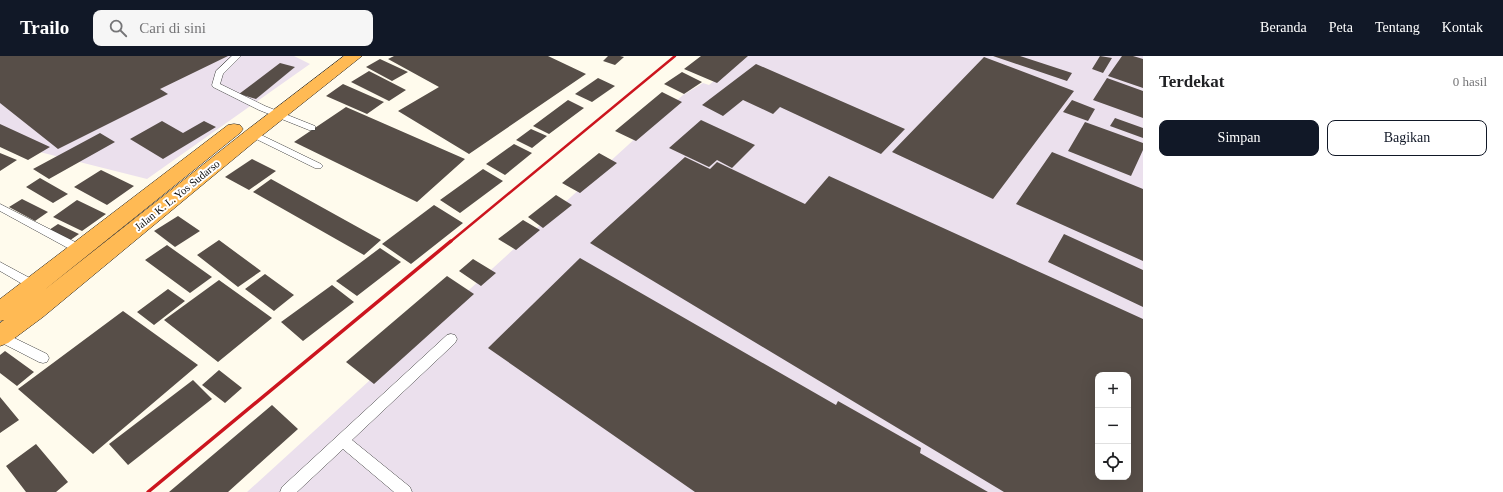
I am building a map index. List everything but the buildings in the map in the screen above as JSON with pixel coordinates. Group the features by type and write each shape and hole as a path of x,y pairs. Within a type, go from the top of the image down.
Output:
{"highway":[{"name":"Jalan K. L. Yos Sudarso","path":"0,336 36,310 253,134 270,111 329,56"},
{"name":"Jalan K. L. Yos Sudarso","path":"0,312 81,250 270,111 354,56"}],"lane":[{"path":"237,56 219,73 216,85 270,111 312,128"},
{"path":"253,134 318,166"},
{"path":"0,207 81,250"},
{"path":"0,266 34,286"},
{"path":"0,336 43,358"},
{"path":"287,492 451,339"},
{"path":"342,440 405,492"}],"shaded area":[{"path":"0,56 294,56 310,64 147,179 0,142"},
{"path":"743,56 1143,56 1143,492 247,492 683,95 703,83 709,85"}],"railway":[{"path":"450,242 675,56"},
{"path":"148,492 451,241"}]}
